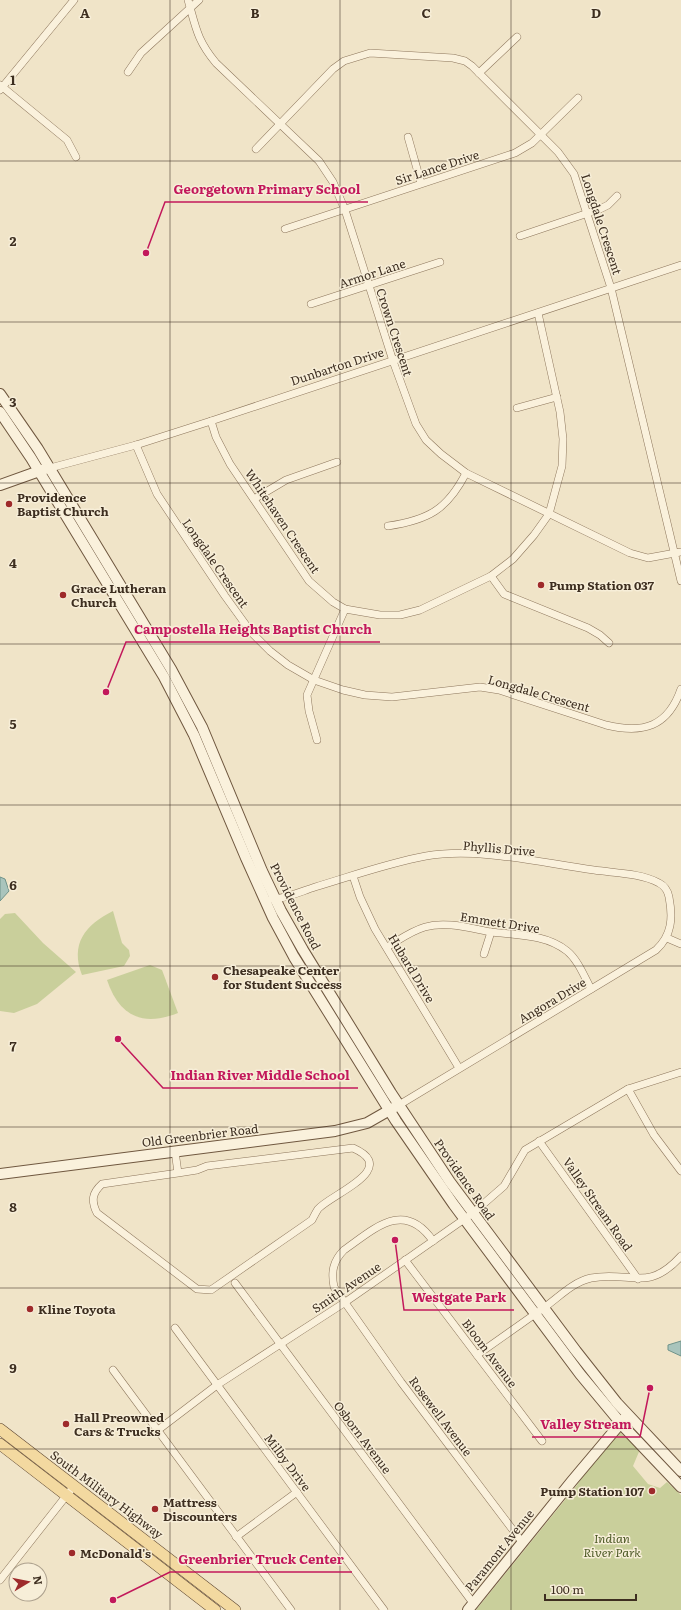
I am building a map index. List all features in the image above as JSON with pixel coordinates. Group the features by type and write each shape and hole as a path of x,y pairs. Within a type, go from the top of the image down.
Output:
{"main road":[{"name":"Providence Road","path":"0,394 50,468 160,650 193,708 276,899 303,950 399,1105 433,1157 473,1213 589,1368 628,1415 681,1471"},
{"name":"Providence Road","path":"0,412 39,471 155,662 180,706 204,758 264,899 294,957 390,1110 428,1169 580,1374 621,1424 681,1487"},
{"name":"Dunbarton Drive","path":"0,485 50,468"},
{"name":"Old Greenbrier Road","path":"0,1174 349,1128 367,1123 399,1105"},
{"name":"Paramont Avenue","path":"471,1607 522,1542 628,1415"},
{"name":"South Military Highway","path":"0,1429 235,1610"},
{"path":"0,1444 215,1610"}],"street":[{"path":"74,0 1,87 67,140 76,157"},
{"name":"Crown Crescent","path":"188,0 198,37 204,49 216,63 326,170 335,186 345,210 368,286 409,408 426,440 452,464 466,473 630,553 648,558 678,552"},
{"path":"128,72 140,53 191,9 199,0"},
{"path":"479,73 517,37"},
{"name":"Longdale Crescent","path":"256,149 333,69 344,61 355,56 370,53 453,58 465,61 540,134 570,166 578,184 611,288 678,552 681,581"},
{"name":"Sir Lance Drive","path":"285,229 345,210 421,183 507,157 524,148 578,98"},
{"path":"408,137 421,183"},
{"path":"520,236 587,214 608,205 617,196"},
{"name":"Armor Lane","path":"311,304 440,262"},
{"name":"Dunbarton Drive","path":"50,468 136,445 211,421 681,265"},
{"name":"Whitehaven Crescent","path":"211,421 224,454 254,499 310,581 333,602 346,609 380,616 400,615 420,610 491,576 513,559 534,536 550,514 561,473 564,452 557,397 538,313"},
{"path":"517,408 557,397"},
{"name":"Longdale Crescent","path":"136,445 147,473 169,513 251,632 270,651 288,665 314,680 343,690 365,695 392,697 480,687 499,690 606,724 634,729 657,723 665,717 675,704 681,689"},
{"path":"254,499 286,480 337,462"},
{"path":"388,526 422,519 436,511 458,490 466,473"},
{"path":"491,576 504,594 588,628 600,635 609,643"},
{"path":"317,740 308,711 308,695 346,609"},
{"name":"Phyllis Drive","path":"264,899 276,899 394,863 428,856 486,855 652,880 663,886 668,894 671,923 667,938"},
{"name":"Hubard Drive","path":"354,876 367,915 459,1068"},
{"name":"Emmett Drive","path":"387,947 425,927 455,925 491,932 532,937 560,946 574,958 591,989"},
{"path":"484,954 491,932"},
{"path":"667,938 681,944"},
{"name":"Angora Drive","path":"399,1105 649,955 667,938"},
{"name":"Smith Avenue","path":"158,1430 218,1385 344,1303 473,1213 504,1186 525,1150 628,1090 681,1072"},
{"path":"628,1090 654,1135 681,1171"},
{"name":"Valley Stream Road","path":"540,1141 638,1280"},
{"path":"352,1148 361,1152 368,1159 369,1168 362,1178 319,1209 312,1220 211,1290 197,1289 97,1212 93,1205 93,1198 96,1190 102,1184 178,1173 197,1170 207,1166 352,1148"},
{"path":"175,1152 178,1173"},
{"name":"Rosewell Avenue","path":"432,1241 422,1228 416,1224 401,1219 394,1219 381,1224 344,1250 334,1263 332,1279 334,1287 344,1303 522,1542"},
{"path":"477,1355 578,1282 590,1278 600,1277 638,1280 652,1277 662,1273 681,1256"},
{"name":"Bloom Avenue","path":"405,1260 542,1441"},
{"name":"Osborn Avenue","path":"235,1283 471,1607"},
{"name":"Milby Drive","path":"175,1328 384,1610"},
{"path":"113,1370 291,1610"},
{"path":"0,1580 74,1486"},
{"path":"236,1537 296,1492"}],"green space":[{"path":"113,911 122,943 129,950 130,956 124,966 82,975 78,954 82,937 88,929 103,916"},
{"path":"15,913 43,943 76,972 37,1004 14,1013 0,1011 0,919 5,914"},
{"path":"150,965 162,970 178,1013 153,1019 143,1018 125,1010 112,992 107,980"},
{"name":"Indian River Park","path":"620,1432 625,1437 630,1437 641,1447 633,1466 648,1484 660,1488 667,1482 681,1495 681,1610 476,1610 577,1485 602,1448"}],"water":[{"path":"0,877 5,879 9,891 0,901"},
{"path":"681,1341 681,1356 668,1350 668,1345"}],"place":[{"name":"Georgetown Primary School","path":"146,253"},
{"name":"Providence Baptist Church","path":"9,504"},
{"name":"Pump Station 037","path":"541,585"},
{"name":"Grace Lutheran Church","path":"63,595"},
{"name":"Campostella Heights Baptist Church","path":"106,692"},
{"name":"Chesapeake Center for Student Success","path":"215,977"},
{"name":"Indian River Middle School","path":"118,1039"},
{"name":"Westgate Park","path":"395,1240"},
{"name":"Kline Toyota","path":"30,1309"},
{"name":"Valley Stream","path":"650,1388"},
{"name":"Hall Preowned Cars & Trucks","path":"66,1424"},
{"name":"Pump Station 107","path":"652,1491"},
{"name":"Mattress Discounters","path":"155,1509"},
{"name":"McDonald's","path":"72,1553"},
{"name":"Greenbrier Truck Center","path":"113,1600"}]}
